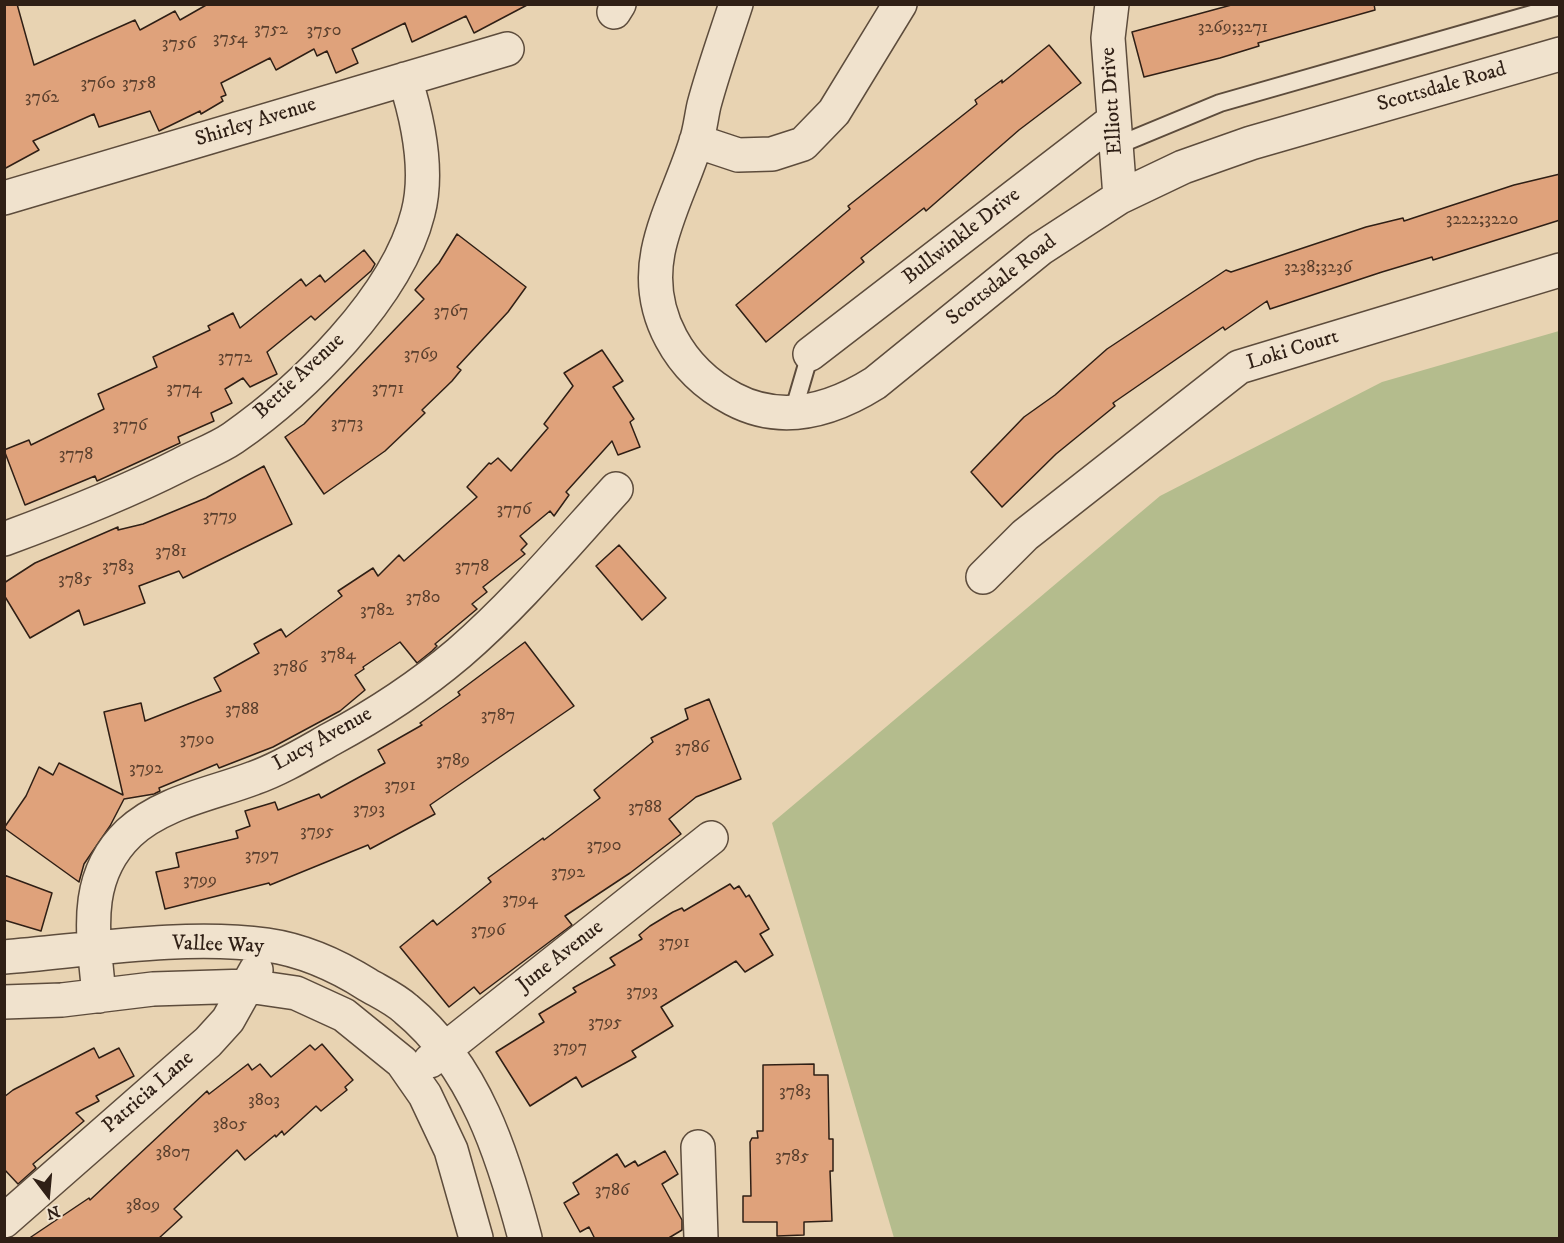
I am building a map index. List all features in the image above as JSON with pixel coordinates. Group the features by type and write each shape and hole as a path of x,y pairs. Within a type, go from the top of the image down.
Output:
{"street":[{"name":"Scottsdale Road","path":"736,4 704,104 696,141 658,252 656,282 660,312 672,342 692,370 716,390 741,404 775,412 810,411 846,401 875,383 1040,249 1120,197 1184,167 1251,143 1560,54"},
{"path":"696,141 738,155 772,154 803,144 834,112 900,4"},
{"name":"Elliott Drive","path":"1112,4 1108,38 1120,197"},
{"name":"Shirley Avenue","path":"4,198 507,49"},
{"name":"Bettie Avenue","path":"4,540 120,495 232,439 290,393 344,338 384,288 408,246 418,212 422,178 418,136 405,79"},
{"name":"Bullwinkle Drive","path":"810,354 1115,133"},
{"name":"Loki Court","path":"983,577 1025,535 1239,367 1560,270"},
{"name":"Lucy Avenue","path":"99,996 95,950 95,890 107,864 129,834 155,814 256,778 332,738 411,690 476,636 538,575 616,489"},
{"name":"June Avenue","path":"412,1076 711,838"},
{"name":"Vallee Way","path":"4,957 186,942 268,946 339,967 406,1008 446,1048 481,1109 510,1180 525,1239"},
{"name":"Patricia Lane","path":"4,1221 208,1042 228,1020 249,986 268,946"},
{"name":"Vallee Way","path":"4,1002 99,996 153,989 249,986 296,993 344,1016 402,1062 425,1095 451,1150 476,1239"},
{"path":"698,1147 701,1239"}],"lane":[{"path":"1115,133 1560,6"},
{"path":"793,412 810,354"}],"green space":[{"path":"1559,331 1559,1238 894,1238 772,823 1160,496 1382,382"}],"building":[{"path":"4,4 17,4 34,65 135,20 140,30 175,11 180,20 208,4 529,4 474,33 466,16 412,42 405,23 352,49 358,63 336,73 327,51 317,56 314,49 276,70 270,58 221,83 226,95 221,97 223,101 201,114 200,111 159,131 150,111 99,127 94,114 33,141 39,150 4,169"},
{"path":"1235,4 1374,4 1375,10 1258,43 1259,46 1220,58 1144,77 1132,32"},
{"path":"1049,45 1081,83 1019,130 926,211 924,208 861,258 864,262 766,342 736,305 850,209 848,206 977,104 975,100 1002,80 1002,83"},
{"path":"1560,174 1560,220 1433,260 1432,257 1382,272 1270,309 1267,301 1225,330 1223,327 1113,403 1115,406 1056,454 1002,507 971,472 1024,417 1055,395 1107,349 1226,270 1231,272 1366,227 1403,218 1404,221 1514,185"},
{"path":"457,234 526,287 508,312 457,367 461,370 452,381 422,410 425,413 385,451 324,494 285,437 304,424 424,299 415,290 439,263"},
{"path":"364,250 375,264 371,271 315,320 311,316 267,352 277,374 250,387 243,378 225,389 232,403 211,413 214,421 178,437 180,443 97,481 95,476 25,505 4,450 29,440 31,445 104,409 98,394 157,367 153,357 210,330 208,326 233,313 240,328 301,279 306,286 320,275 325,282"},
{"path":"602,350 623,381 613,387 634,419 630,422 640,447 618,455 612,441 566,492 569,495 554,516 550,511 520,536 527,544 521,550 525,554 483,587 487,592 472,604 477,609 435,644 437,646 417,663 400,642 355,675 365,690 340,711 273,747 219,768 217,764 159,788 160,791 154,794 124,799 110,826 84,864 79,882 4,828 26,796 39,767 53,775 59,763 123,795 104,712 141,703 145,721 221,691 214,678 259,653 254,644 281,629 286,637 342,596 338,591 373,568 378,576 399,555 404,561 477,497 467,487 489,463 491,464 498,458 511,471 548,428 544,424 573,386 564,373"},
{"path":"264,466 292,524 183,578 179,571 139,586 145,603 84,625 79,610 30,638 4,595 4,583 35,563 118,527 118,530 143,524 206,498"},
{"path":"619,545 666,598 642,620 596,566"},
{"path":"525,642 574,706 430,805 435,814 370,849 368,845 270,885 269,883 165,909 156,872 179,867 176,853 238,838 236,831 250,826 245,811 275,802 278,810 319,794 321,798 385,763 378,750 422,725 420,723 460,695 458,692"},
{"path":"709,699 741,779 696,797 669,819 681,834 630,873 565,916 572,925 480,994 474,987 449,1007 400,947 433,920 437,925 491,882 488,878 600,798 594,790 653,742 651,738 688,719 685,709"},
{"path":"4,875 52,893 41,931 4,920"},
{"path":"730,884 734,889 739,886 746,897 749,895 769,929 760,934 773,955 745,972 736,961 661,1007 673,1026 632,1051 636,1057 582,1087 576,1077 530,1106 496,1052 544,1022 539,1014 576,992 573,988 615,965 610,958 642,939 639,935 650,926 682,908 684,911"},
{"path":"322,1044 353,1080 345,1087 347,1090 321,1111 316,1106 284,1135 282,1131 276,1137 275,1135 245,1160 237,1150 174,1209 182,1217 158,1239 28,1239 89,1198 90,1200 207,1091 209,1094 248,1064 252,1070 260,1064 271,1077 310,1045 315,1050"},
{"path":"94,1048 99,1058 119,1048 134,1076 96,1096 99,1101 76,1113 84,1121 33,1164 36,1168 18,1184 4,1169 4,1097 13,1090"},
{"path":"814,1064 814,1075 828,1075 829,1139 833,1139 833,1171 830,1171 832,1221 804,1222 804,1235 777,1236 777,1222 743,1222 743,1196 751,1196 750,1142 752,1138 758,1138 757,1131 763,1131 763,1065"},
{"path":"665,1151 678,1174 662,1184 682,1220 682,1230 667,1239 595,1239 589,1227 580,1232 564,1203 579,1194 573,1183 617,1154 625,1167 635,1161 638,1166"}]}
